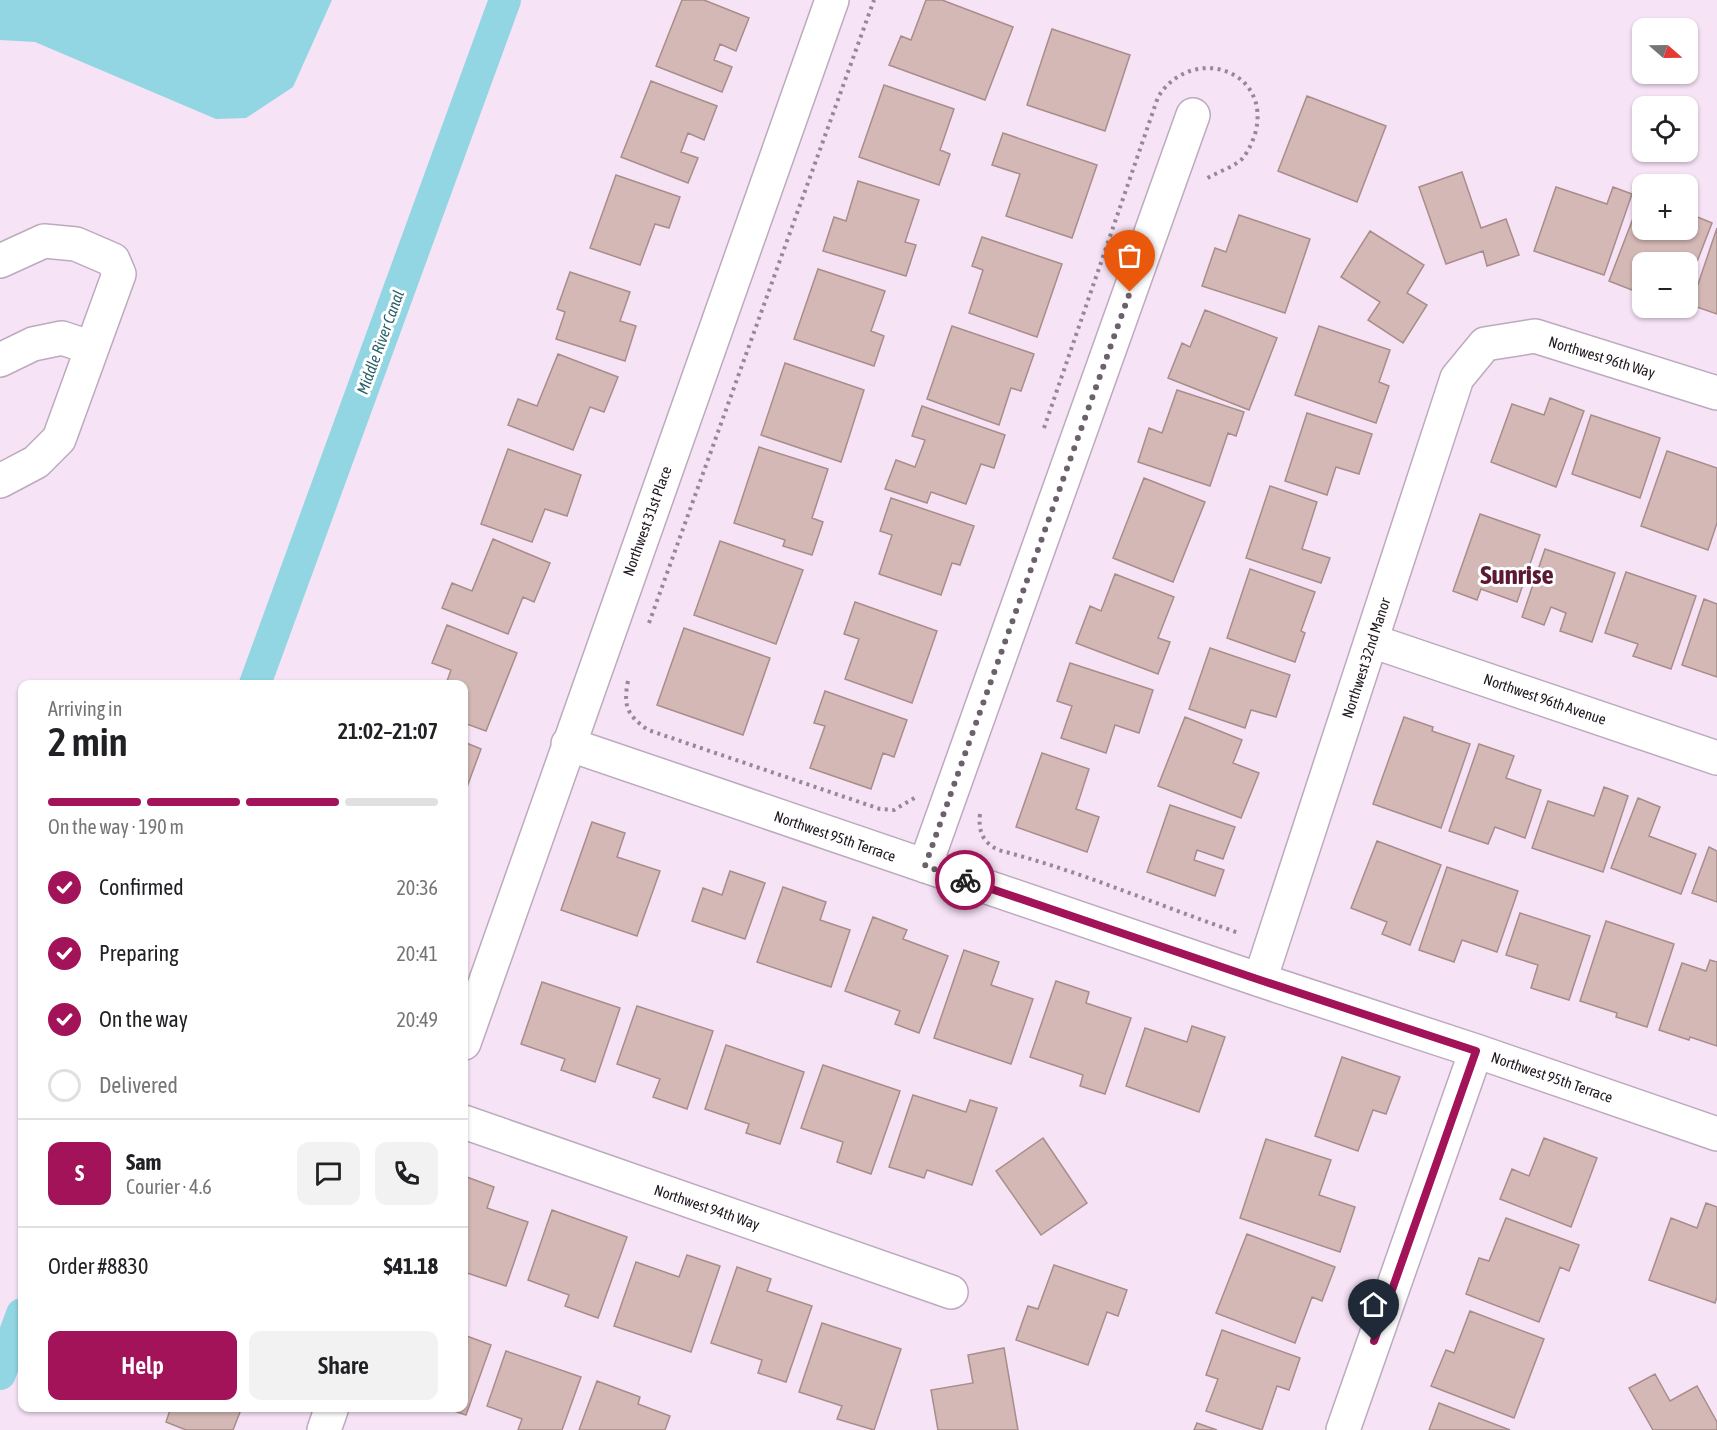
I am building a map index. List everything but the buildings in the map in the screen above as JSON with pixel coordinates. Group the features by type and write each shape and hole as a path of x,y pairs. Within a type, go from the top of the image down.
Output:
{"street":[{"name":"Northwest 31st Place","path":"468,1032 832,0"},
{"path":"925,866 1193,115"},
{"path":"0,261 44,241 76,244 113,260 119,274 59,438 36,462 0,481"},
{"name":"Northwest 96th Way","path":"1485,344 1535,336 1717,393"},
{"path":"0,360 33,344 62,338 92,348"},
{"name":"Northwest 32nd Manor","path":"1260,980 1457,378 1485,344"},
{"name":"Northwest 96th Avenue","path":"1372,640 1717,758"},
{"name":"Northwest 95th Terrace","path":"568,744 1717,1134"},
{"path":"1343,1430 1476,1051"},
{"name":"Northwest 94th Way","path":"468,1123 951,1292"},
{"path":"324,1430 330,1412"}],"path":[{"path":"647,628 874,0"},
{"path":"1043,432 1158,97 1166,84 1178,75 1194,69 1215,67 1234,75 1248,86 1256,100 1258,123 1252,143 1243,158 1202,181"},
{"path":"632,671 627,682 625,704 633,719 648,730 880,809 894,810 918,795"},
{"path":"984,804 979,825 981,835 987,844 998,850 1101,882 1239,933"}],"water":[{"path":"0,0 332,0 293,87 246,118 216,119 35,42 0,40"}],"waterway":[{"name":"Middle River Canal","path":"256,680 505,0"},
{"name":"Middle River Canal","path":"0,1374 18,1325"}],"way so far":[{"path":"965,880 925,866 1130,292"}],"district":[{"name":"Sunrise","path":"1517,574"}],"route":[{"path":"965,880 1476,1051 1374,1341"}]}
